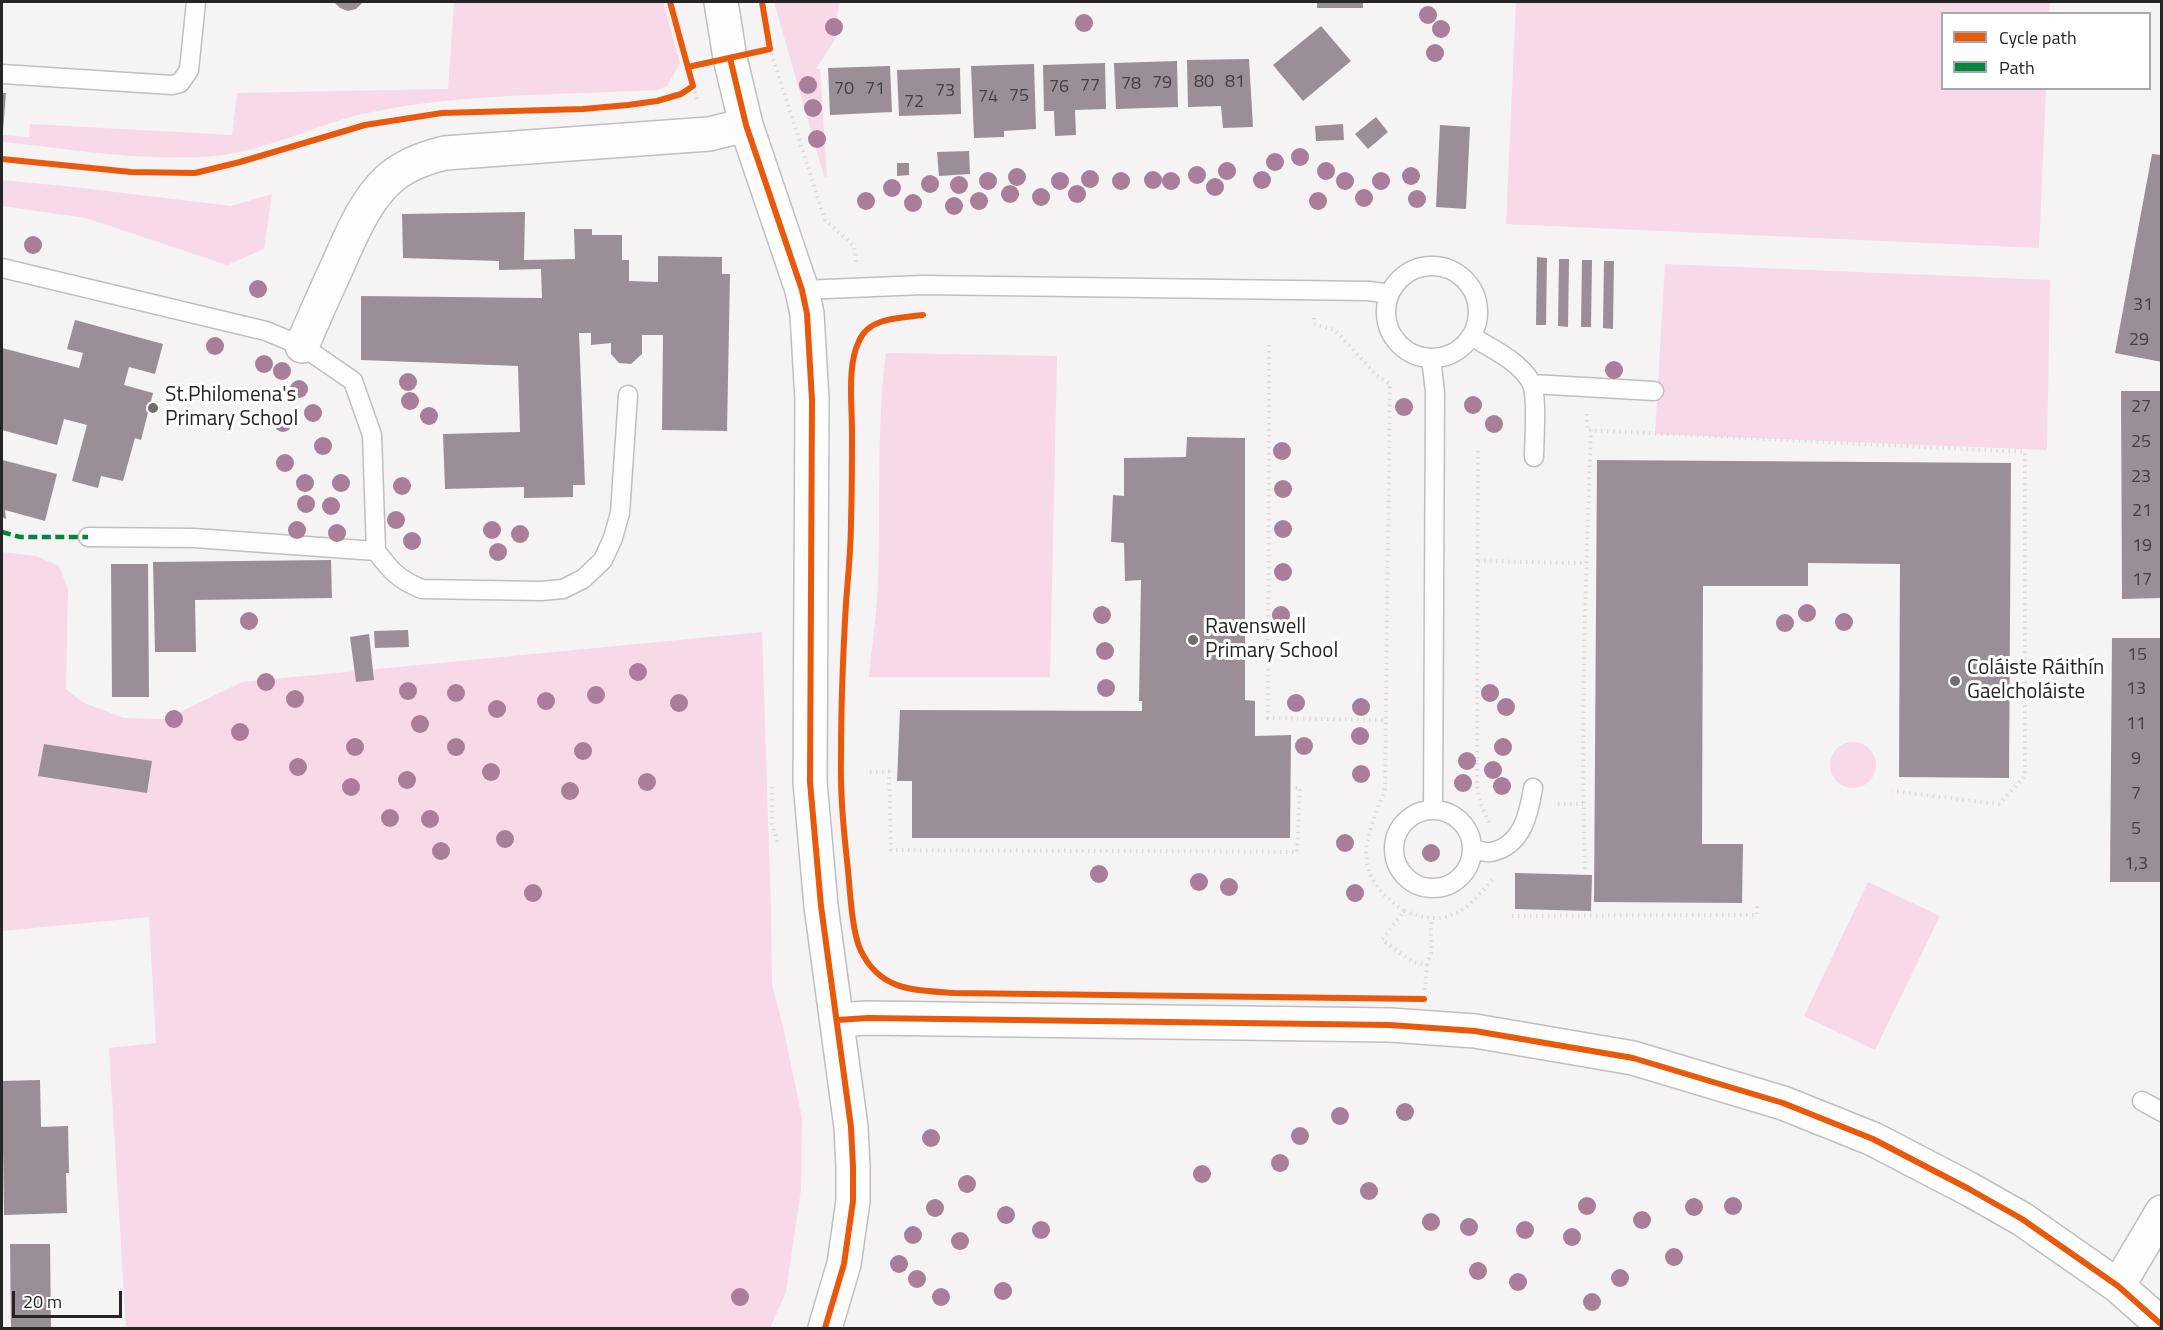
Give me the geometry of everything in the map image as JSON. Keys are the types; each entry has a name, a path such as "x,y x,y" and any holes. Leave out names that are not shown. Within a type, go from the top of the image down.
{"street":[{"path":"722,2 730,58 746,125 802,290 807,314 812,400 810,782 821,906 851,1127 853,1201 844,1264 825,1329"},
{"path":"302,346 351,237 376,192 389,179 410,165 445,153 709,134 746,125"},
{"path":"837,1020 868,1018 1390,1025 1475,1031 1633,1058 1783,1103 1873,1139 2022,1219 2118,1286 2162,1325"},
{"path":"2118,1286 2162,1212"}],"lane":[{"path":"2,74 171,85 180,82 189,70 196,2"},
{"path":"1439,266 1453,271 1466,280 1474,293 1478,308 1477,322 1471,336 1461,348 1447,355 1431,358 1417,355 1404,348 1394,337 1387,315 1390,294 1398,281 1410,272 1424,267 1439,266"},
{"path":"2,268 266,331 302,346 353,381 372,435 376,551 392,572 406,583 422,589 541,591 563,589 584,579 603,560 614,538 620,513 628,395"},
{"path":"802,290 923,285 1369,291 1390,294"},
{"path":"1471,336 1512,363 1532,384 1534,458"},
{"path":"1431,358 1435,392 1433,810"},
{"path":"1532,384 1654,391"},
{"path":"88,537 194,538 376,551"},
{"path":"1472,849 1489,852 1501,848 1518,835 1525,823 1533,788"},
{"path":"1433,810 1444,811 1455,817 1470,837 1472,849 1466,870 1449,885 1438,888 1425,888 1413,883 1403,875 1396,864 1393,852 1394,839 1408,818 1419,812 1433,810"},
{"path":"2142,1101 2162,1112"}],"path":[{"path":"768,40 825,220 855,246 858,287"},
{"path":"685,56 690,88"},
{"path":"1313,291 1314,324 1335,330 1376,375 1390,384 1385,790 1368,836 1366,861 1371,876 1381,892 1404,911 1382,940 1413,963"},
{"path":"1269,345 1268,718 1386,720"},
{"path":"1587,387 1587,430 2025,452 2025,776 1999,804 1892,791"},
{"path":"1585,869 1583,804 1586,562 1591,429"},
{"path":"1478,452 1478,794 1485,816 1501,848"},
{"path":"1478,561 1586,562"},
{"path":"870,772 889,772 891,850 1297,852 1300,788 1291,788"},
{"path":"1512,916 1757,915 1757,906"},
{"path":"1427,965 1431,953 1431,919"}],"shaded area":[{"path":"454,2 663,2 680,63 667,86 657,90 478,98 407,106 352,117 274,143 214,156 135,156 2,142 2,135 29,137 30,124 232,135 237,93 448,89"},
{"path":"774,2 839,2 834,41 816,69 820,69 827,177 824,176"},
{"path":"1516,2 2050,2 2049,12 1941,12 1941,90 2046,90 2039,248 1506,224"},
{"path":"2,180 231,206 272,194 264,249 227,265 86,218 2,206"},
{"path":"1665,264 2050,280 2047,450 1655,434"},
{"path":"886,353 1057,356 1050,677 869,677 876,617 880,439"},
{"path":"2,552 36,556 59,566 68,589 66,689 82,702 124,718 166,719 242,682 762,632 772,985 802,1118 801,1189 786,1292 770,1328 126,1328 109,1048 156,1043 149,917 2,931"},
{"path":"1853,742 1869,749 1876,765 1869,781 1853,788 1837,781 1830,765 1837,749"},
{"path":"1868,882 1940,916 1875,1050 1804,1016"}],"building":[{"path":"334,2 363,2 356,9 348,11 340,8"},
{"path":"1317,2 1363,2 1363,8 1317,8"},
{"path":"1321,26 1351,61 1303,101 1273,65"},
{"path":"1249,59 1253,127 1223,128 1221,106 1188,107 1187,60"},
{"path":"1177,61 1178,107 1116,109 1114,63"},
{"path":"1105,63 1106,109 1075,110 1076,135 1055,136 1054,111 1044,111 1043,65"},
{"path":"1034,64 1036,129 1004,131 1004,137 974,138 971,66"},
{"path":"890,66 892,112 830,115 828,68"},
{"path":"960,68 961,114 899,116 897,70"},
{"path":"2,93 6,93 3,131 2,131"},
{"path":"1376,117 1388,132 1368,149 1355,134"},
{"path":"1343,124 1344,140 1316,141 1315,126"},
{"path":"1440,125 1470,127 1466,209 1436,207"},
{"path":"969,151 970,174 939,176 937,152"},
{"path":"2152,154 2162,155 2162,362 2115,353"},
{"path":"897,163 909,163 909,175 897,176"},
{"path":"525,212 524,260 575,259 574,229 592,229 592,235 622,235 622,260 629,260 629,281 658,282 658,256 722,257 722,274 730,274 727,431 662,430 663,335 642,335 642,354 631,364 619,363 611,354 611,343 591,345 591,333 579,333 585,485 573,485 573,497 524,498 524,487 445,489 443,434 520,432 518,366 361,360 361,296 542,298 541,269 499,270 499,261 403,258 402,214"},
{"path":"1537,257 1547,258 1546,325 1536,325"},
{"path":"1559,259 1569,259 1568,327 1558,326"},
{"path":"1582,260 1592,260 1591,327 1581,327"},
{"path":"1604,261 1614,261 1613,329 1603,328"},
{"path":"75,320 163,344 155,374 129,367 124,385 153,393 141,440 135,438 123,481 101,476 98,488 72,481 87,425 64,419 57,445 2,430 2,348 79,368 83,353 67,349"},
{"path":"2121,391 2162,391 2162,598 2122,599"},
{"name":"Ravenswell Primary School","path":"1187,437 1245,438 1245,700 1255,701 1255,736 1291,735 1290,838 912,838 912,781 897,781 900,710 1142,711 1142,701 1139,701 1141,580 1125,581 1124,543 1111,542 1113,495 1124,496 1124,458 1186,457"},
{"path":"2,460 57,474 45,521 5,510 6,519 2,517"},
{"name":"Coláiste Ráithín Gaelcholáiste","path":"1597,460 2011,463 2009,778 1899,777 1900,564 1808,563 1808,586 1703,586 1702,844 1743,844 1742,903 1594,902"},
{"path":"331,560 332,598 195,600 196,652 155,652 153,562"},
{"path":"111,564 148,564 149,697 112,697"},
{"path":"408,630 409,647 375,648 374,631"},
{"path":"369,634 374,680 356,682 350,637"},
{"path":"2112,638 2162,638 2162,882 2110,882"},
{"path":"44,744 152,761 147,793 38,776"},
{"path":"1515,873 1592,875 1591,911 1515,909"},
{"path":"40,1080 41,1127 68,1126 67,1213 4,1215 2,1081"},
{"path":"10,1244 50,1244 51,1328 11,1328"}],"marked path":[{"path":"2,532 20,537 88,537"}],"cycle path":[{"path":"2,159 131,172 195,173 365,125 442,113 583,109 657,101 681,94 693,86 670,2"},
{"path":"688,67 770,49 762,2"},
{"path":"730,58 746,125 802,290 807,314 812,400 810,782 821,906 851,1127 853,1167 853,1201 844,1264 825,1328"},
{"path":"923,315 887,320 870,327 864,333 855,351 852,373 851,531 843,661 841,785 853,923 861,951 869,964 889,982 913,989 954,993 1424,999"},
{"path":"837,1020 868,1018 1390,1025 1475,1031 1633,1058 1783,1103 1873,1139 2022,1219 2118,1286 2162,1325"}],"place":[{"name":"St.Philomena's Primary School","path":"153,408"},
{"name":"Ravenswell Primary School","path":"1193,640"},
{"name":"Coláiste Ráithín Gaelcholáiste","path":"1955,681"}]}
